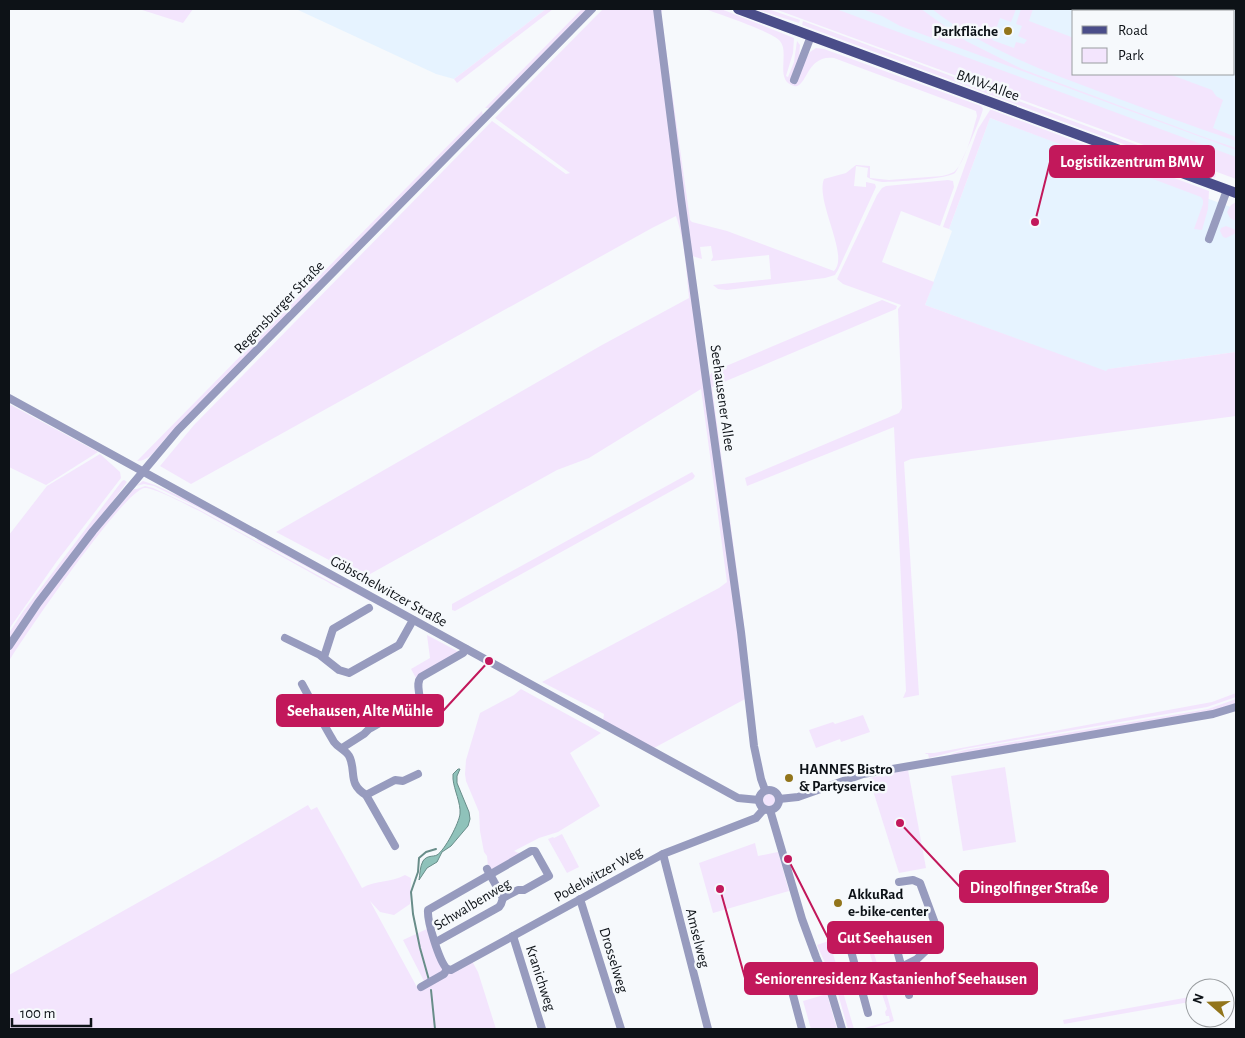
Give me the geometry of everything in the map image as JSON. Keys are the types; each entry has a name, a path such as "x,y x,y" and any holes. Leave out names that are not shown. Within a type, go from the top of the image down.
{"main road":[{"name":"BMW-Allee","path":"738,9 1232,192"}],"street":[{"name":"Regensburger Straße","path":"9,646 62,570 142,472 217,389 592,9"},
{"name":"Seehausener Allee","path":"657,9 742,641 754,746 760,779 765,790"},
{"path":"794,80 811,36"},
{"name":"BMW-Allee","path":"1209,239 1232,192"},
{"name":"Göbschelwitzer Straße","path":"9,398 738,798 759,800"},
{"path":"324,657 332,629 369,608"},
{"path":"285,638 324,657 344,672 354,671 399,645 413,620"},
{"path":"342,748 364,734 369,728 419,702 418,683 422,676 463,653 466,649"},
{"path":"302,684 335,744 347,752 351,761 353,780 366,795 395,846"},
{"path":"779,799 798,798 863,774 1212,714 1236,706"},
{"path":"366,795 395,780 403,781 418,774"},
{"path":"767,810 777,806 779,799 775,791 765,790 760,794 759,800 761,806 767,810 802,919 830,989 842,1029"},
{"name":"Podelwitzer Weg","path":"421,987 444,974 447,969 451,970 663,854 756,818 767,810"},
{"name":"Schwalbenweg","path":"436,942 499,907 502,904 503,898 518,890 524,890 549,876 535,850 488,871"},
{"name":"Amselweg","path":"663,854 708,1029"},
{"path":"447,969 444,966 436,942 428,910 488,871 503,898"},
{"path":"830,989 901,967 917,959 940,937 920,883 913,880 899,882"},
{"name":"Drosselweg","path":"580,899 621,1029"},
{"path":"893,935 909,995"},
{"name":"Kranichweg","path":"513,936 542,1029"},
{"path":"850,952 868,1013"},
{"path":"802,1029 789,980 822,970"}],"shaded area":[{"path":"296,9 546,9 454,79 436,74"},
{"path":"795,9 1236,9 1236,173"},
{"path":"990,118 1236,209 1236,352 1109,369 1106,372 925,305 952,231 949,229"},
{"path":"460,769 457,783 469,812 468,826 451,846 442,852 437,862 427,868 419,880 423,861 426,858 437,855 444,848 457,824 460,814 453,774"}],"green space":[{"path":"139,9 193,9 183,23"},
{"path":"546,9 553,9 457,83 454,79"},
{"path":"582,9 589,9 490,108 485,108"},
{"path":"603,9 655,9 747,698 654,748 603,721 604,714 542,682 727,582 701,389 589,458 557,470 363,578 276,532 602,345 689,298 683,246 676,216 191,484 160,466 194,425 492,121 566,174 570,173 495,118"},
{"path":"658,9 663,9 661,13 690,220 692,222 727,231 834,271 838,264 838,253 824,201 824,179 846,173 856,165 870,166 870,178 889,180 942,176 957,169 955,173 942,177 882,182 874,180 867,177 868,168 856,166 854,186 866,187 866,182 875,184 876,187 835,275 825,278 727,290 718,289 713,285 771,279 769,255 711,261 713,257 711,246 700,247 702,259 692,256"},
{"path":"705,9 721,9 794,38 793,53 786,76 788,77 794,62 797,41 800,45 799,58 806,58 816,48 824,49 981,106 983,109 982,114 966,151 977,116 976,111 834,58 825,58 818,61 812,66 802,82 794,86 788,83 783,73 784,52 780,41 757,28"},
{"path":"755,9 768,9 800,20 799,23"},
{"path":"775,9 836,9 1236,157 1236,179"},
{"path":"862,9 921,9 966,41 1022,69 1236,148 1236,150 900,26 882,16"},
{"path":"932,9 1016,9 1011,22 1000,18 992,40 1014,48 1016,42 1024,44 1027,40 1018,36 1022,26 1016,24 1021,9 1033,9 1029,21 1072,37 1072,75 1172,75 1212,90 1216,96 1223,100 1213,128 1236,137 1236,141 1036,67 993,47 951,23"},
{"path":"803,21 1216,174 1215,178 802,25"},
{"path":"990,110 1209,191 1208,209 1202,230 1194,229 1203,204 1201,197 990,118 949,229 943,227 978,129"},
{"path":"482,111 483,116 153,453 146,459 137,461"},
{"path":"953,181 954,187 940,226 901,211 882,262 934,282 925,305 1106,371 1108,369 1236,352 1236,416 911,459 904,462 919,695 903,698 906,691 894,427 747,486 745,478 899,413 902,408 898,309 901,305 843,284 837,279 882,188 886,186"},
{"path":"1236,202 1236,221 1230,218 1227,212 1231,205"},
{"path":"1226,226 1236,230 1236,233 1226,238 1223,237 1220,231 1221,228"},
{"path":"882,300 897,306 896,309 712,387 748,661 707,380 712,372"},
{"path":"9,404 98,452 46,485 9,467"},
{"path":"100,454 120,472 121,478 57,561 9,629 9,535 47,486"},
{"path":"692,472 695,476 693,479 455,611 452,610 452,604"},
{"path":"122,481 127,482 9,642 9,633 22,613"},
{"path":"143,481 190,501 254,535 253,537 154,486 144,484 136,486"},
{"path":"145,486 153,488 198,509 343,589 334,586 185,504 152,489 144,488 116,513 96,538 53,596 9,661 9,652 84,548 134,489"},
{"path":"258,538 371,600 257,540"},
{"path":"427,635 459,652 416,678 411,669 430,658"},
{"path":"521,689 601,733 570,753 600,806 558,832 539,838 514,851 521,854 491,870 484,852 479,812 466,781 466,760 480,713 514,695"},
{"path":"1236,693 1236,697 1207,707 964,749 929,758 928,754 925,753 934,753 1212,702"},
{"path":"1236,699 1236,703 1223,709 944,758 965,750 1208,709"},
{"path":"863,715 870,732 841,742 840,739 816,748 809,730"},
{"path":"1005,767 1016,842 963,851 951,776"},
{"path":"908,770 926,868 899,873 869,778"},
{"path":"769,794 775,800 769,806 763,800"},
{"path":"308,805 311,810 317,807 362,888 405,875 411,878 410,904 394,915 380,912 370,901 418,989 427,987 403,940 429,928 446,975 472,961 478,972 496,1029 9,1029 9,975"},
{"path":"562,834 579,867 567,873 548,839"},
{"path":"755,843 758,856 778,852 789,891 713,913 699,863"},
{"path":"866,928 872,945 867,947 864,934 845,942 843,946 841,941 830,944 841,980 855,976 834,983 817,945"},
{"path":"872,947 879,970 863,975 863,973 875,970 868,948"},
{"path":"882,978 894,1021 870,1029 861,1029 890,1021 889,1016 886,1016 885,1012 887,1009 877,979"},
{"path":"856,984 858,986 845,989 843,992 854,1029 848,1029 838,994 841,992 841,989"},
{"path":"827,994 837,1029 811,1029 803,1001"},
{"path":"1185,998 1185,1003 1064,1024 1063,1020"}],"waterway":[{"path":"429,980 413,914 411,892 418,872 419,858 426,852 436,849"},
{"path":"431,990 435,1029"}],"place":[{"name":"Parkfläche","path":"1008,31"},
{"name":"Logistikzentrum BMW","path":"1035,222"},
{"name":"Seehausen, Alte Mühle","path":"489,661"},
{"name":"HANNES Bistro & Partyservice","path":"789,778"},
{"name":"Dingolfinger Straße","path":"900,823"},
{"name":"Gut Seehausen","path":"788,859"},
{"name":"Seniorenresidenz Kastanienhof Seehausen","path":"720,889"},
{"name":"AkkuRad e-bike-center","path":"838,903"}]}
